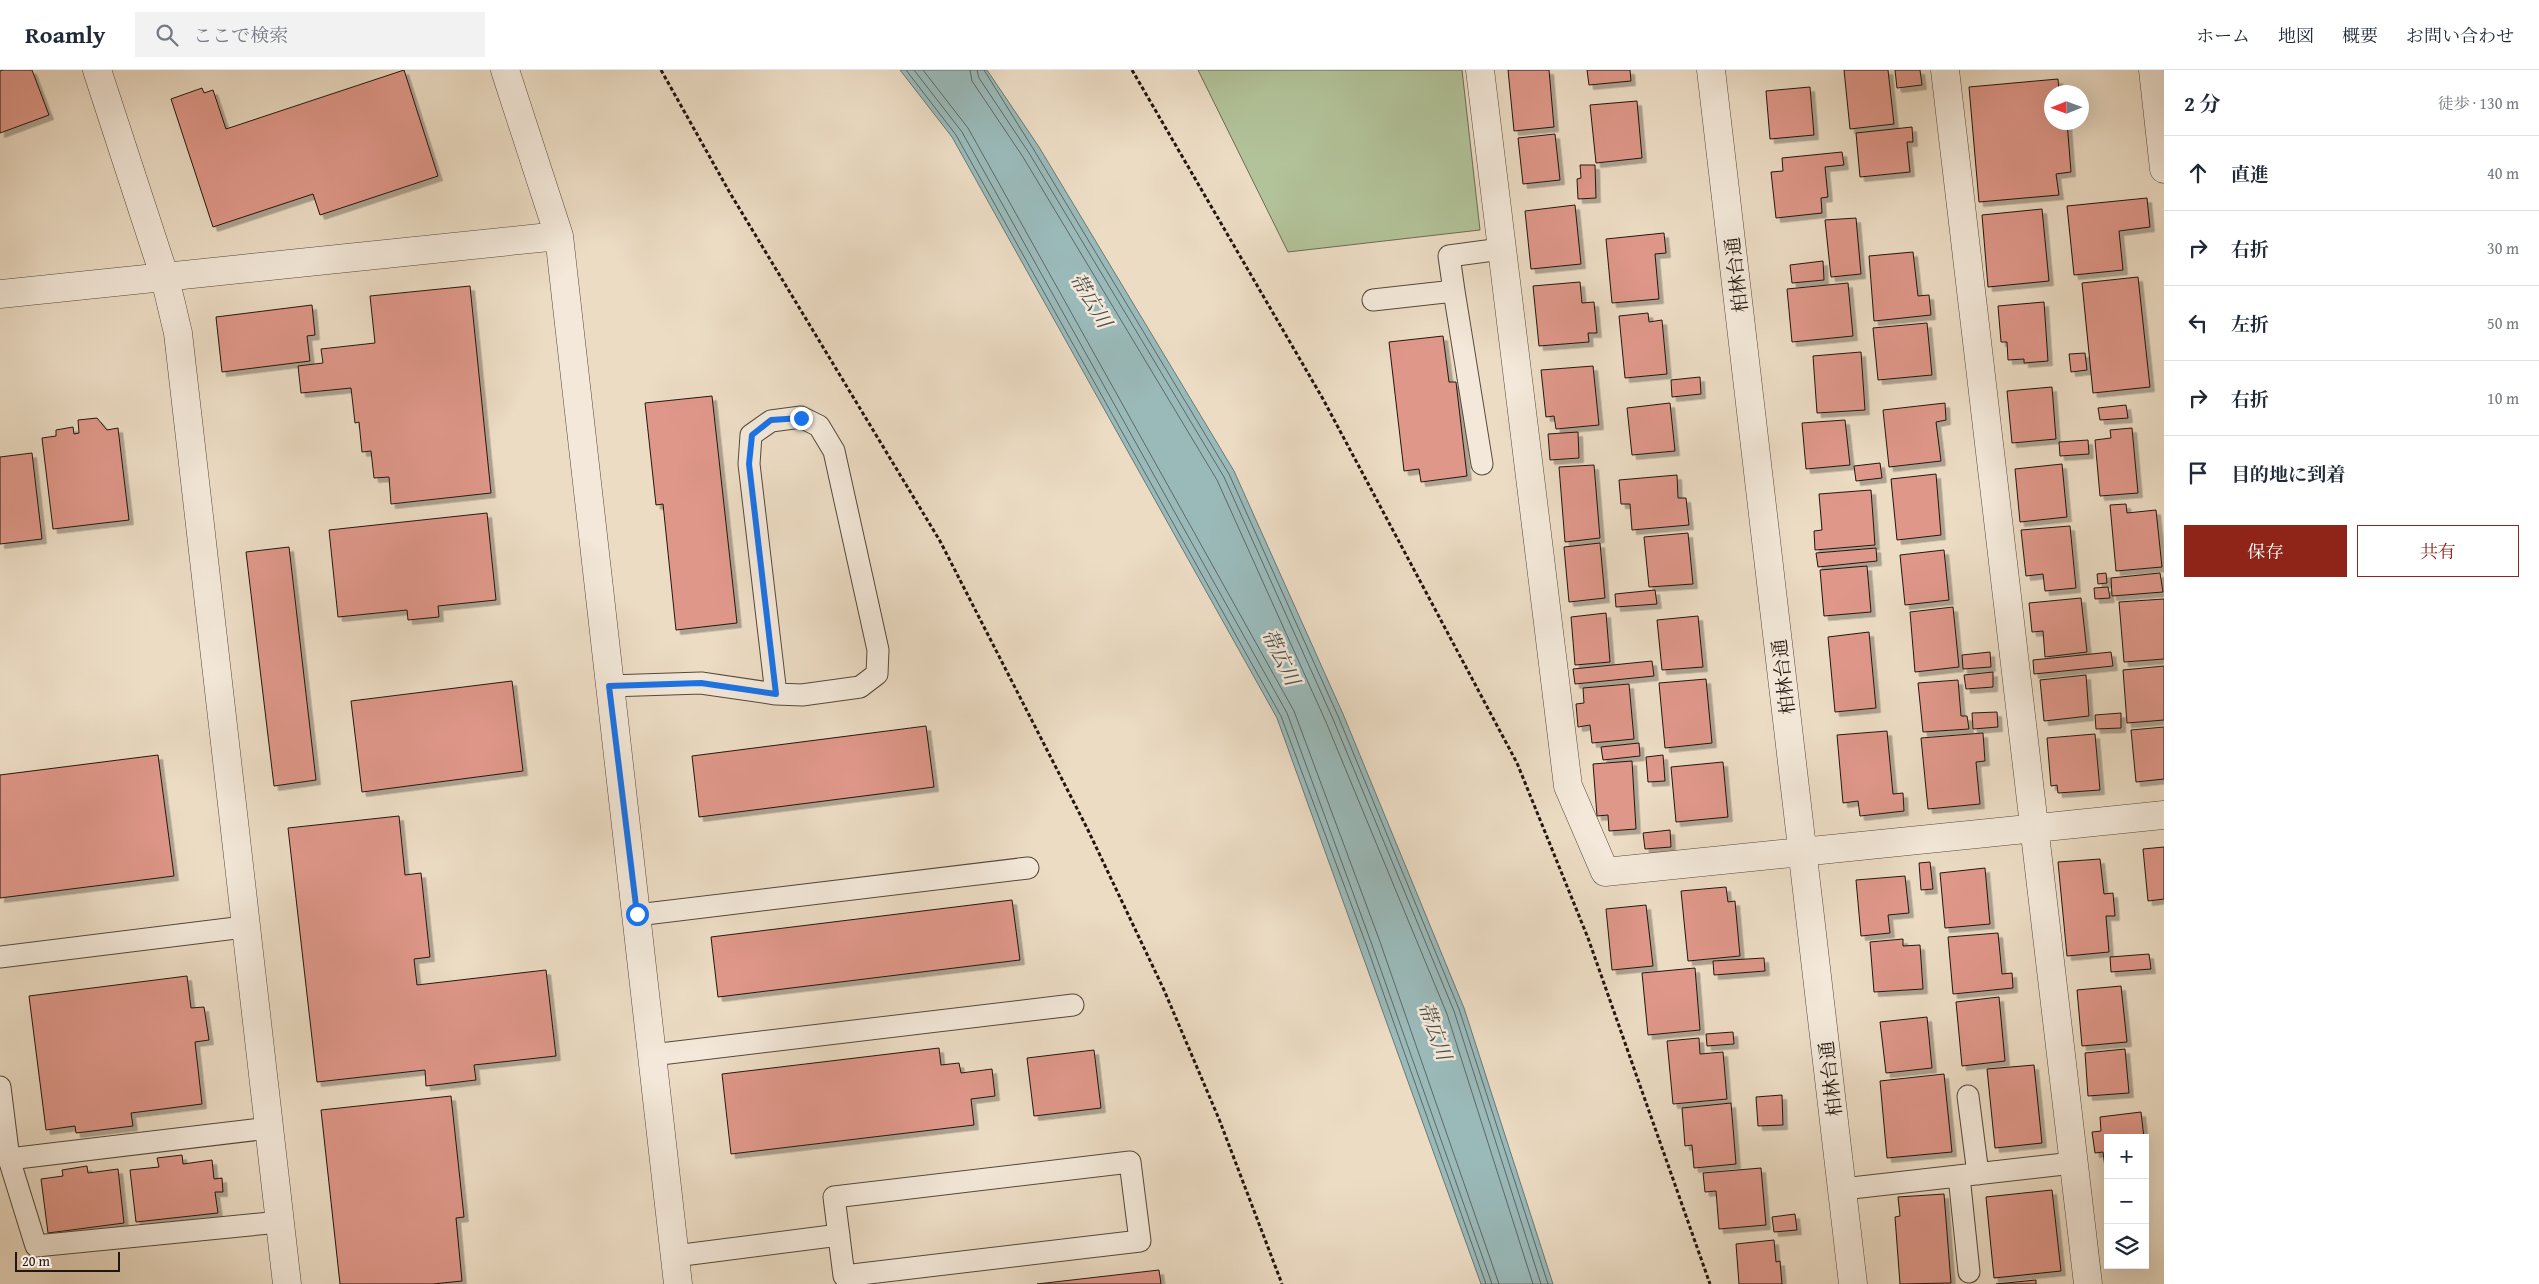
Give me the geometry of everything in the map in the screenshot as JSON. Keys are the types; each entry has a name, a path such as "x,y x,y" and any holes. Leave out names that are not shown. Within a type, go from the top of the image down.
{"street":[{"path":"97,70 165,278 178,333 244,927 287,1284"},
{"path":"505,70 559,236 678,1284"},
{"path":"1480,70 1568,786 1605,872 1804,854 2164,815"},
{"name":"柏林台通","path":"1712,70 1853,1284"},
{"path":"1945,70 2088,1284"},
{"path":"2153,70 2164,169"},
{"path":"0,294 559,236"}],"lane":[{"path":"1482,464 1449,256 1501,249"},
{"path":"1373,300 1454,291"},
{"path":"609,686 701,683 776,694 802,695 860,687 877,674 878,650 834,451 819,426 801,418 771,420 752,435 749,464 776,694"},
{"path":"637,914 1028,868"},
{"path":"0,957 244,927"},
{"path":"652,1055 1073,1005"},
{"path":"0,1087 8,1159 36,1246 280,1222"},
{"path":"1968,1096 1969,1272"},
{"path":"8,1159 269,1128"},
{"path":"1130,1162 1140,1241 844,1276 839,1234 834,1197 1130,1162"},
{"path":"1842,1189 2073,1164"},
{"path":"675,1256 839,1234"}],"path":[{"path":"661,70 730,193 940,541 1088,830 1164,990 1219,1119 1282,1284"},
{"path":"1132,70 1324,398 1517,763 1588,938 1710,1284"}],"green space":[{"path":"1198,70 1462,70 1480,230 1288,252"}],"water":[{"name":"帯広川","path":"900,70 987,70 1039,147 1234,471 1343,714 1464,1008 1553,1284 1481,1284 1277,718 952,137"}],"building":[{"path":"32,70 49,115 0,133 0,71"},
{"path":"404,70 438,176 320,215 313,194 213,227 171,99 202,88 204,93 213,90 226,129"},
{"path":"1508,70 1549,70 1554,127 1514,131"},
{"path":"1587,70 1630,70 1631,81 1589,85"},
{"path":"1844,70 1888,70 1894,124 1850,129"},
{"path":"1895,70 1920,70 1922,85 1897,88"},
{"path":"2058,79 2058,85 2044,85 2044,130 2068,130 2071,172 2056,174 2059,195 1979,202 1969,87"},
{"path":"1810,87 1814,135 1770,139 1766,91"},
{"path":"1637,101 1642,158 1596,163 1590,105"},
{"path":"1912,127 1913,142 1907,142 1910,172 1860,177 1856,133"},
{"path":"1555,134 1560,180 1523,184 1518,138"},
{"path":"1842,152 1844,165 1825,167 1828,197 1821,198 1822,213 1776,218 1771,172 1783,171 1782,158"},
{"path":"1580,165 1595,165 1596,198 1578,199 1577,179 1581,178"},
{"path":"2147,198 2150,227 2119,231 2123,270 2074,275 2067,206"},
{"path":"1575,205 1581,264 1531,269 1525,211"},
{"path":"2042,209 2049,281 1988,287 1982,215"},
{"path":"1856,218 1861,274 1831,277 1825,220"},
{"path":"1664,233 1666,253 1655,254 1659,299 1612,303 1606,239"},
{"path":"1913,252 1918,296 1929,295 1931,315 1874,321 1869,256"},
{"path":"1823,261 1824,280 1792,283 1790,265"},
{"path":"2138,277 2150,387 2093,393 2082,283"},
{"path":"1580,282 1582,303 1594,302 1597,333 1588,333 1589,342 1539,346 1533,286"},
{"path":"1848,283 1853,336 1792,342 1787,289"},
{"path":"470,286 491,493 391,504 389,477 374,478 371,451 362,452 359,422 355,423 351,388 301,393 298,366 323,363 321,349 375,343 370,296"},
{"path":"2044,302 2048,361 2024,363 2024,359 2008,360 2007,342 2001,342 1998,306"},
{"path":"312,305 315,335 307,336 310,361 222,372 216,317"},
{"path":"1648,313 1649,322 1662,320 1667,374 1625,378 1619,316"},
{"path":"1927,323 1932,375 1878,380 1873,328"},
{"path":"1443,336 1449,382 1456,382 1467,476 1421,482 1419,469 1404,471 1389,342"},
{"path":"1861,352 1865,410 1817,413 1813,356"},
{"path":"2085,353 2087,370 2071,372 2069,354"},
{"path":"1593,366 1599,425 1556,429 1554,416 1546,417 1541,370"},
{"path":"1700,377 1701,394 1672,397 1671,380"},
{"path":"2052,387 2056,439 2012,443 2007,391"},
{"path":"712,396 737,623 676,630 663,504 656,505 645,403"},
{"path":"1670,403 1675,451 1632,455 1627,408"},
{"path":"1945,403 1946,420 1936,422 1941,461 1889,467 1883,410"},
{"path":"2126,405 2128,418 2100,420 2098,408"},
{"path":"97,418 107,430 118,428 129,520 53,529 42,438 56,436 56,430 73,427 74,434 79,433 78,420"},
{"path":"1845,420 1850,465 1806,469 1802,423"},
{"path":"2132,428 2138,493 2100,496 2095,440 2111,438 2110,430"},
{"path":"1578,432 1579,458 1550,460 1548,434"},
{"path":"2088,440 2089,454 2060,456 2059,442"},
{"path":"32,453 42,539 0,544 0,457"},
{"path":"1880,463 1882,478 1856,481 1854,466"},
{"path":"2062,464 2067,517 2020,522 2015,469"},
{"path":"1594,465 1600,538 1565,542 1559,467"},
{"path":"1936,474 1941,535 1897,540 1891,479"},
{"path":"1677,475 1678,498 1686,498 1689,525 1632,530 1630,504 1621,504 1619,480"},
{"path":"1871,490 1875,545 1815,550 1814,531 1822,530 1819,494"},
{"path":"2126,504 2127,513 2156,510 2162,567 2116,571 2110,505"},
{"path":"487,513 496,600 438,606 439,617 408,620 407,610 338,617 329,530"},
{"path":"2070,526 2076,588 2045,591 2043,574 2026,576 2021,530"},
{"path":"1688,533 1693,584 1649,587 1644,537"},
{"path":"1600,543 1605,598 1569,602 1564,547"},
{"path":"289,547 316,780 274,786 246,552"},
{"path":"1876,548 1877,561 1818,567 1816,553"},
{"path":"1944,550 1949,600 1905,605 1900,555"},
{"path":"1867,566 1871,612 1824,616 1820,570"},
{"path":"2106,573 2107,583 2098,584 2097,574"},
{"path":"2160,573 2163,592 2112,596 2111,578"},
{"path":"2108,587 2110,598 2095,599 2094,588"},
{"path":"1655,590 1657,604 1616,607 1615,594"},
{"path":"2081,598 2087,652 2045,657 2043,631 2032,632 2029,603"},
{"path":"2164,599 2164,659 2124,662 2119,602"},
{"path":"1953,607 1959,667 1915,672 1910,612"},
{"path":"1606,613 1610,662 1575,665 1571,617"},
{"path":"1698,616 1703,667 1662,670 1657,620"},
{"path":"1869,632 1876,708 1835,712 1828,637"},
{"path":"1990,652 1991,667 1963,669 1962,655"},
{"path":"2111,652 2113,666 2034,674 2033,660"},
{"path":"1652,661 1654,676 1575,684 1573,669"},
{"path":"2164,666 2164,720 2127,723 2123,670"},
{"path":"1993,672 1993,687 1966,689 1964,675"},
{"path":"2086,675 2089,716 2044,721 2040,680"},
{"path":"1706,679 1712,743 1665,748 1659,683"},
{"path":"1958,680 1961,716 1967,716 1969,729 1923,732 1918,683"},
{"path":"512,681 523,771 362,792 351,701"},
{"path":"1629,684 1634,739 1592,743 1590,725 1578,727 1576,704 1584,703 1583,688"},
{"path":"1997,712 1998,727 1973,729 1972,713"},
{"path":"2121,713 2121,728 2096,729 2095,715"},
{"path":"926,726 934,787 699,817 692,756"},
{"path":"2164,727 2164,779 2136,782 2131,730"},
{"path":"1887,731 1893,794 1903,793 1904,811 1860,816 1858,801 1843,803 1837,735"},
{"path":"1983,733 1985,761 1976,762 1980,804 1928,809 1921,738"},
{"path":"2095,734 2100,790 2058,793 2057,785 2051,786 2047,738"},
{"path":"1639,743 1640,756 1603,760 1601,747"},
{"path":"158,755 174,876 0,898 0,775"},
{"path":"1663,755 1665,781 1648,782 1646,757"},
{"path":"1632,761 1636,829 1609,831 1608,815 1597,816 1593,764"},
{"path":"1723,762 1728,817 1676,822 1671,767"},
{"path":"399,816 405,875 421,873 430,957 414,959 417,985 546,970 556,1056 474,1065 476,1080 426,1086 425,1070 317,1082 288,828"},
{"path":"1670,830 1671,847 1645,849 1643,833"},
{"path":"2164,847 2164,899 2148,901 2143,849"},
{"path":"2100,859 2104,894 2113,893 2115,916 2106,916 2109,952 2067,956 2058,862"},
{"path":"1930,862 1933,889 1921,890 1919,863"},
{"path":"1985,868 1990,924 1945,928 1940,873"},
{"path":"1905,876 1909,913 1888,915 1890,933 1861,936 1856,880"},
{"path":"1726,887 1728,902 1735,901 1740,956 1688,961 1681,891"},
{"path":"1012,900 1020,960 718,997 711,937"},
{"path":"1646,905 1653,966 1612,970 1606,909"},
{"path":"1998,933 2002,974 2012,973 2013,988 1953,994 1948,937"},
{"path":"1903,939 1903,946 1920,945 1923,989 1874,992 1870,942"},
{"path":"2149,954 2151,969 2111,972 2110,957"},
{"path":"1764,958 1765,971 1714,975 1713,961"},
{"path":"1695,968 1700,1030 1648,1035 1642,973"},
{"path":"187,976 191,1008 204,1007 209,1040 195,1042 202,1104 131,1113 133,1126 76,1133 75,1126 46,1130 29,996"},
{"path":"2121,986 2127,1042 2082,1046 2077,990"},
{"path":"1999,997 2005,1061 1962,1066 1956,1002"},
{"path":"1927,1017 1932,1068 1886,1073 1880,1022"},
{"path":"1733,1032 1734,1044 1707,1046 1706,1034"},
{"path":"1699,1038 1700,1054 1723,1052 1727,1099 1673,1104 1667,1041"},
{"path":"939,1048 941,1065 959,1063 961,1073 992,1069 995,1096 971,1099 974,1125 731,1154 722,1074"},
{"path":"2125,1049 2129,1093 2088,1096 2085,1053"},
{"path":"1094,1050 1101,1108 1034,1116 1027,1058"},
{"path":"2034,1065 2042,1143 1995,1148 1987,1069"},
{"path":"1944,1074 1952,1152 1887,1158 1880,1081"},
{"path":"1782,1095 1783,1125 1758,1126 1756,1097"},
{"path":"451,1096 464,1217 456,1218 462,1281 433,1284 340,1284 321,1110"},
{"path":"1731,1103 1736,1164 1694,1168 1692,1145 1685,1146 1682,1108"},
{"path":"2141,1112 2144,1134 2104,1134 2104,1160 2103,1152 2095,1153 2092,1132 2101,1131 2100,1117"},
{"path":"182,1155 183,1164 212,1160 214,1179 222,1178 223,1192 215,1192 218,1213 136,1222 130,1170 159,1167 157,1158"},
{"path":"87,1166 88,1173 118,1169 124,1223 48,1233 41,1179 63,1176 62,1170"},
{"path":"1761,1168 1766,1225 1719,1229 1716,1191 1705,1192 1703,1173"},
{"path":"2052,1190 2061,1271 1994,1278 1986,1197"},
{"path":"1944,1194 1951,1283 1900,1284 1895,1217 1900,1216 1898,1197"},
{"path":"1795,1214 1797,1230 1774,1232 1772,1217"},
{"path":"1774,1240 1776,1262 1780,1261 1782,1284 1739,1284 1736,1244"},
{"path":"1159,1270 1161,1284 1037,1284"},
{"path":"2036,1280 2036,1284 1996,1284"}],"route":[{"path":"637,914 609,686 701,683 776,694 749,464 752,435 771,420 801,418"}]}
